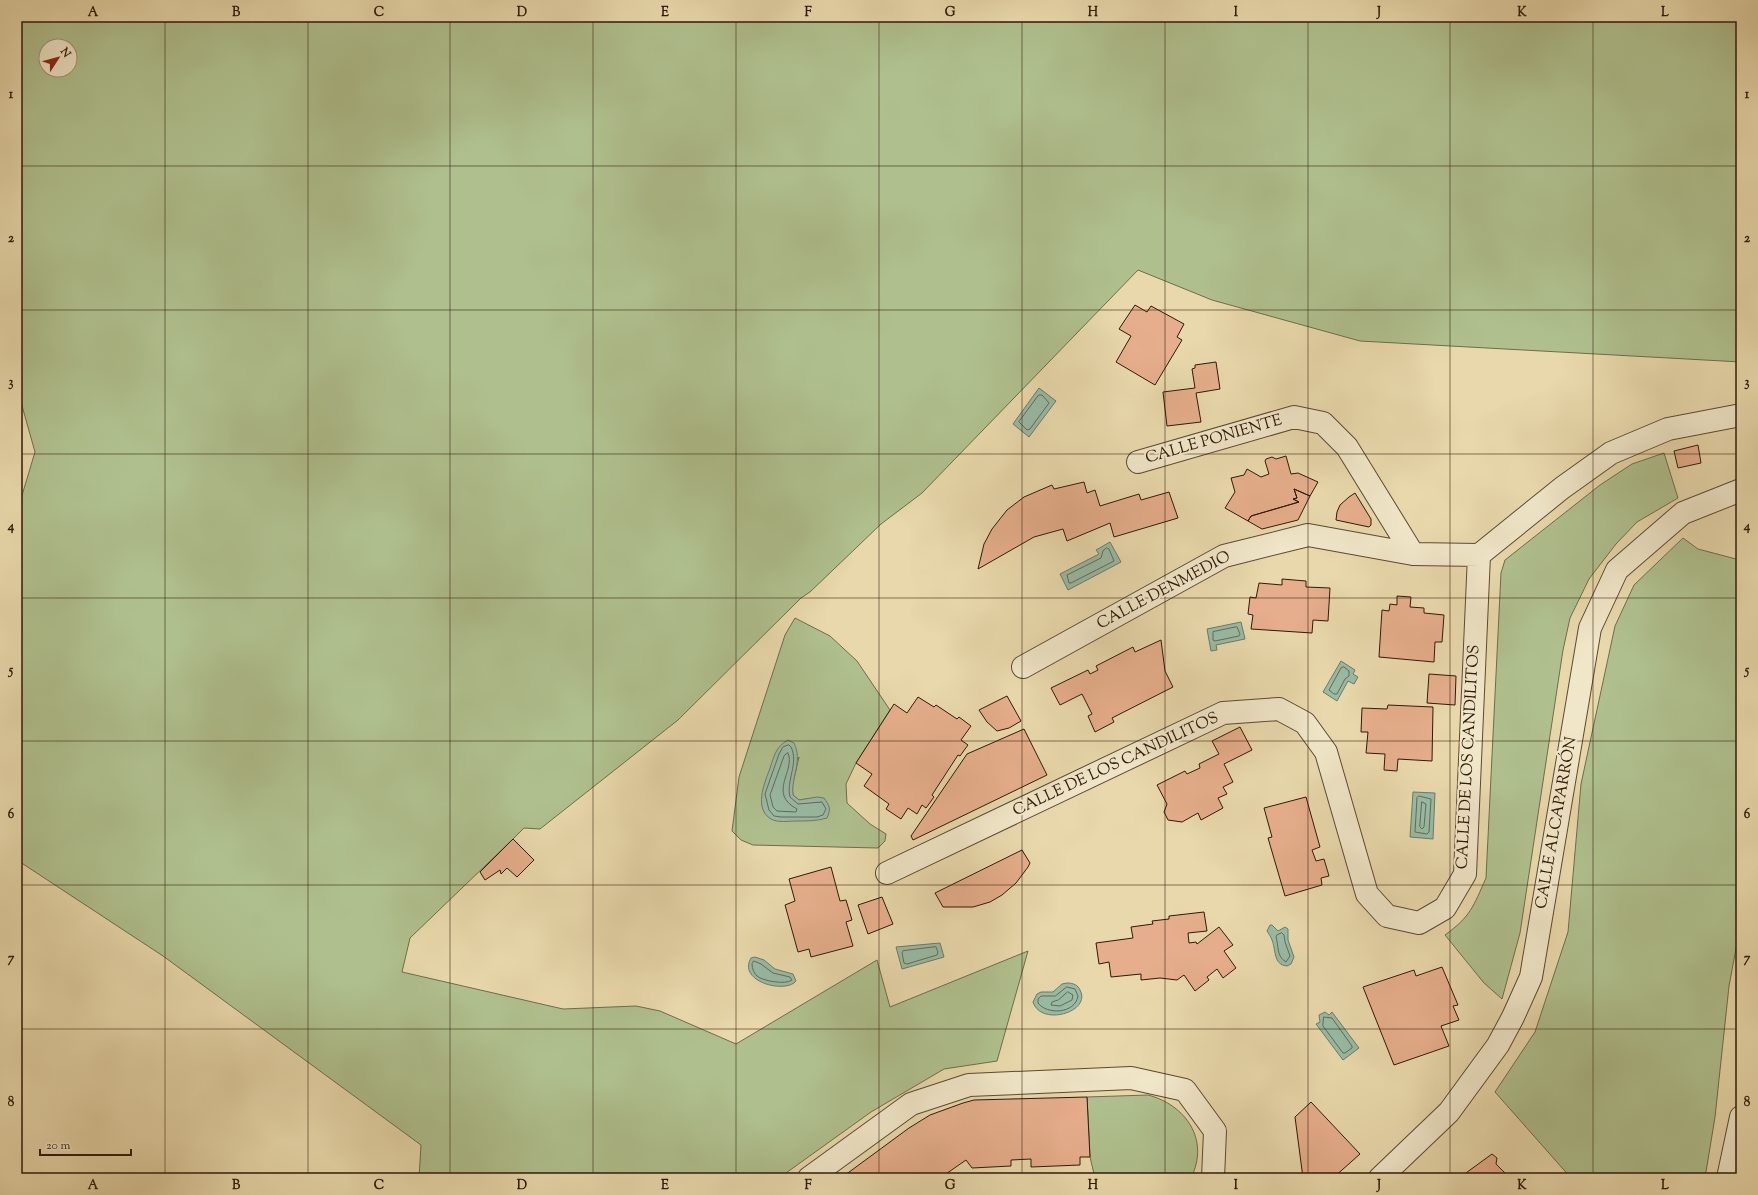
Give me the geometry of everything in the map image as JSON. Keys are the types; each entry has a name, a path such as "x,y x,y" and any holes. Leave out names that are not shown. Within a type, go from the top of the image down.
{"street":[{"path":"1479,555 1562,488 1611,453 1668,429 1741,415"},
{"name":"CALLE PONIENTE","path":"1138,462 1294,417 1323,423 1347,447 1413,554"},
{"name":"CALLE ALCAPARRÓN","path":"1380,1178 1449,1112 1498,1045 1513,1017 1531,977 1590,628 1617,570 1683,513 1741,490"},
{"name":"CALLE DENMEDIO","path":"1023,667 1224,556 1308,535 1413,554 1479,555"},
{"name":"CALLE DE LOS CANDILITOS","path":"887,873 1223,713 1279,709 1305,723 1326,752 1367,894 1386,916 1419,923 1445,908 1465,874 1479,555"},
{"path":"809,1178 911,1104 969,1085 1131,1078 1185,1090 1215,1132 1213,1178"},
{"path":"1728,1178 1741,1117"}],"shaded area":[{"path":"17,17 1741,17 1741,362 1360,341 1212,300 1138,270 922,493 881,524 810,592 801,598 678,720 540,829 524,828 410,938 402,972 563,1009 636,1006 660,1011 736,1044 877,960 890,1007 1028,951 997,1061 944,1069 871,1112 779,1178 419,1178 421,1145 163,956 17,860 17,512 35,452 17,388"},
{"path":"1664,453 1678,498 1637,522 1616,544 1589,579 1570,618 1563,650 1520,933 1502,999 1484,983 1445,935 1466,916 1478,896 1486,878 1501,573 1505,560 1600,485 1632,464"},
{"path":"1683,538 1698,549 1736,559 1741,578 1741,922 1729,986 1715,1117 1705,1178 1571,1178 1495,1092 1535,1032 1568,932 1581,784 1615,626 1634,585"},
{"path":"795,618 830,636 857,661 890,710 856,763 846,784 847,803 870,824 886,834 885,841 878,848 753,845 741,840 732,831 739,777 785,635","holes":["799,757 792,787 793,795 799,800 807,799 765,812"]},
{"path":"1148,1095 1162,1100 1173,1107 1191,1126 1196,1138 1198,1150 1196,1164 1191,1178 1095,1178 1090,1157 1087,1097"}],"water":[{"path":"1039,388 1056,401 1029,437 1013,424"},
{"path":"1110,542 1121,562 1068,590 1060,574 1099,554 1096,550"},
{"path":"1241,622 1245,639 1216,645 1217,650 1211,651 1207,629"},
{"path":"1341,661 1355,670 1353,674 1358,677 1354,684 1348,681 1337,701 1323,692"},
{"path":"788,740 794,743 797,756 793,795 799,800 817,797 824,798 828,803 829,808 827,818 812,821 784,822 771,819 766,815 763,809 763,789 774,757 780,746"},
{"path":"1413,792 1435,793 1433,839 1410,837"},
{"path":"1270,925 1278,931 1285,927 1288,929 1288,940 1294,957 1291,964 1287,966 1282,965 1277,960 1271,937 1267,931"},
{"path":"940,943 944,957 902,969 896,947"},
{"path":"755,957 764,960 775,969 793,974 796,981 791,985 774,986 756,979 751,974 749,966 751,958"},
{"path":"1071,983 1079,988 1082,998 1079,1005 1073,1010 1064,1014 1045,1014 1038,1010 1033,1002 1037,994 1041,992 1053,992 1062,984"},
{"path":"1325,1012 1329,1015 1332,1012 1359,1048 1343,1060 1316,1024 1320,1022 1319,1015"}],"building":[{"path":"1135,305 1147,312 1151,306 1184,324 1177,337 1182,340 1155,385 1116,362 1131,336 1119,329"},
{"path":"1216,362 1220,389 1196,393 1201,422 1167,426 1163,392 1195,388 1192,369 1195,368 1195,365"},
{"path":"1698,445 1701,463 1678,468 1674,451"},
{"path":"1286,456 1291,474 1298,473 1318,482 1310,496 1294,489 1297,498 1293,499 1299,502 1251,516 1248,521 1225,508 1235,492 1231,478 1244,475 1247,469 1261,477 1269,474 1265,461 1266,459 1272,457 1276,459"},
{"path":"1084,482 1087,493 1095,490 1100,506 1139,494 1141,500 1169,492 1178,518 1114,537 1110,523 1067,541 1063,529 1034,537 978,569 984,544 992,529 1007,510 1024,497 1052,485 1054,489"},
{"path":"1294,489 1310,496 1298,520 1262,529 1248,521 1251,516 1299,502 1293,499 1297,498"},
{"path":"1355,493 1371,519 1371,525 1369,527 1336,520 1340,505"},
{"path":"1282,579 1306,581 1306,587 1330,588 1328,621 1313,620 1312,633 1251,629 1253,615 1248,614 1250,597 1256,598 1259,583 1282,585"},
{"path":"1397,596 1411,597 1410,607 1424,608 1424,613 1444,615 1442,642 1435,642 1434,662 1379,657 1382,610 1389,611 1390,604 1397,605"},
{"path":"1161,640 1165,671 1173,687 1112,718 1114,722 1095,732 1088,716 1092,714 1082,694 1060,705 1051,688 1088,670 1090,674 1098,670 1096,666 1133,647 1135,652"},
{"path":"1429,674 1456,676 1455,705 1427,703"},
{"path":"1007,696 1021,721 1009,728 997,731 987,722 979,710"},
{"path":"918,697 934,707 936,705 957,719 959,717 971,726 961,740 968,745 960,756 958,755 932,795 934,797 926,808 922,805 917,814 908,808 901,819 886,809 889,804 864,786 872,774 856,763 894,704 907,713"},
{"path":"1388,705 1433,707 1432,761 1398,759 1397,771 1384,770 1385,754 1366,753 1368,732 1361,732 1362,708 1387,709"},
{"path":"1240,727 1252,750 1224,764 1233,782 1223,787 1227,794 1218,798 1223,808 1201,820 1198,813 1182,822 1168,820 1164,812 1167,804 1157,785 1185,771 1187,774 1200,768 1199,764 1219,754 1212,741"},
{"path":"1024,729 1047,775 913,840 911,836 967,754"},
{"path":"1306,797 1320,847 1312,850 1316,861 1324,859 1329,876 1321,878 1322,885 1285,896 1268,838 1272,837 1264,808"},
{"path":"513,839 534,860 517,877 507,868 501,874 500,870 485,880 480,872"},
{"path":"1022,850 1030,863 1016,883 1002,895 990,902 973,907 943,907 935,893"},
{"path":"831,867 840,901 846,900 852,920 846,922 853,946 811,957 809,949 798,952 785,905 795,901 789,879"},
{"path":"882,897 893,924 868,934 858,905"},
{"path":"1204,912 1207,931 1188,933 1189,943 1196,942 1197,944 1219,927 1233,945 1224,951 1236,968 1223,978 1217,969 1207,977 1209,980 1195,991 1184,975 1177,980 1160,978 1141,980 1141,974 1111,977 1109,962 1099,964 1096,943 1133,938 1131,927 1153,924 1152,921 1169,919 1169,916"},
{"path":"1442,967 1458,1005 1453,1006 1459,1020 1441,1026 1449,1046 1394,1065 1363,987 1414,970 1416,976"},
{"path":"1087,1097 1090,1157 1080,1157 1080,1165 1031,1167 1031,1159 1011,1160 1011,1166 972,1168 966,1160 943,1176 945,1178 841,1178 909,1128 930,1115 963,1103 974,1100"},
{"path":"1311,1102 1360,1154 1333,1178 1303,1178 1295,1117"},
{"path":"1492,1154 1497,1158 1496,1164 1510,1178 1459,1178"}]}
